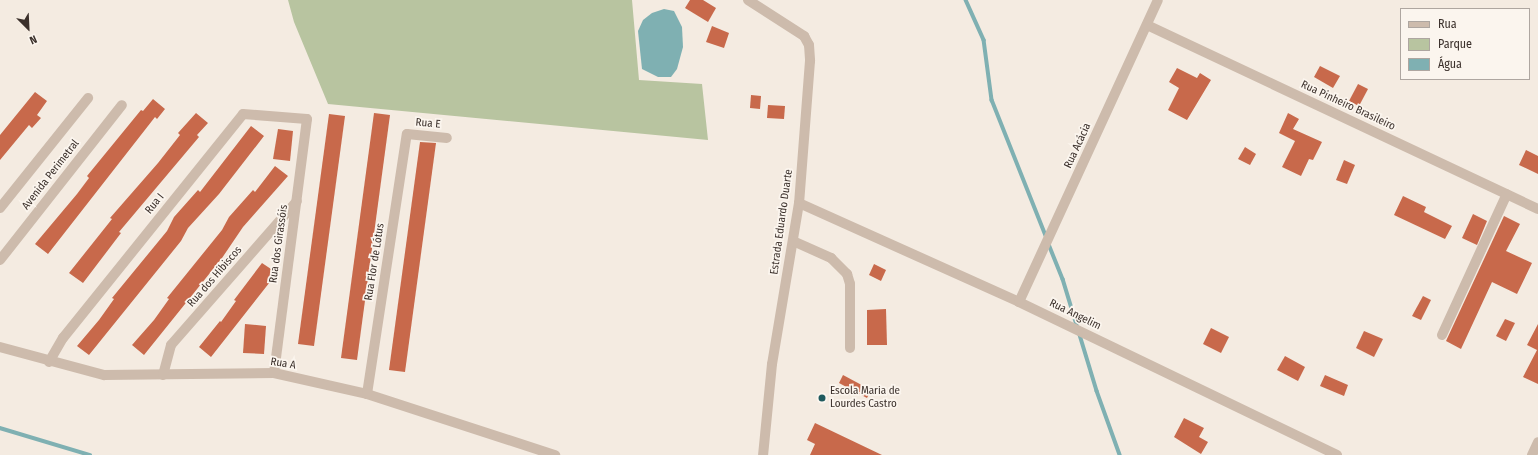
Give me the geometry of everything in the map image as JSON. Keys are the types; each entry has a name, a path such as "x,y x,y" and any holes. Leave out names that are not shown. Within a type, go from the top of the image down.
{"street":[{"name":"Estrada Eduardo Duarte","path":"748,0 793,27 804,36 809,45 799,203 772,364 763,455"},
{"name":"Rua Acácia","path":"1019,302 1158,0"},
{"name":"Rua Pinheiro Brasileiro","path":"1147,25 1538,209"},
{"name":"Avenida Perimetral","path":"0,208 88,98"},
{"name":"Avenida Perimetral","path":"0,260 122,105"},
{"name":"Rua I","path":"49,362 63,338 243,114 307,119"},
{"name":"Rua dos Girassóis","path":"274,373 307,119"},
{"name":"Rua E","path":"407,134 447,138"},
{"name":"Rua Flor de Lótus","path":"367,394 407,134"},
{"path":"1442,334 1507,194"},
{"name":"Rua dos Hibiscos","path":"163,375 172,345 297,201"},
{"name":"Rua Angelim","path":"799,203 1019,302 1337,455"},
{"path":"793,241 832,258 847,274 850,284 850,348"},
{"name":"Rua A","path":"0,347 49,362 104,375 274,373 367,394 555,455"},
{"path":"1532,455 1538,442"}],"green space":[{"path":"288,0 632,0 639,80 702,84 708,140 328,104 294,22"}],"water":[{"path":"664,9 674,11 682,27 683,47 677,69 671,77 658,77 642,69 638,31 643,20 652,13"}],"building":[{"path":"690,0 703,0 716,8 708,22 685,8"},
{"path":"712,26 729,33 724,48 706,42"},
{"path":"1320,66 1340,76 1333,88 1314,77"},
{"path":"1177,68 1197,78 1200,73 1211,80 1187,120 1168,110 1179,88 1169,82"},
{"path":"1358,84 1368,89 1359,106 1349,101"},
{"path":"35,92 47,101 37,115 41,118 32,128 29,125 0,160 0,135"},
{"path":"751,95 761,96 760,109 750,108"},
{"path":"153,99 165,109 157,119 155,117 48,254 35,244 77,194 89,178 87,176 141,110 143,111"},
{"path":"768,105 785,106 784,119 767,118"},
{"path":"196,113 208,123 197,135 199,137 119,232 121,233 83,283 69,273 112,219 110,218 158,163 180,135 178,133"},
{"path":"374,113 390,115 357,360 341,358"},
{"path":"1288,113 1299,119 1293,129 1322,142 1313,160 1309,159 1301,176 1282,167 1295,141 1279,133"},
{"path":"329,114 345,116 314,346 298,344"},
{"path":"251,126 264,136 219,194 188,228 181,241 89,355 77,346 99,320 114,299 112,298 167,231 174,217 198,190 200,192"},
{"path":"278,129 293,131 290,161 273,159"},
{"path":"420,142 436,143 405,372 389,370"},
{"path":"1245,147 1256,154 1250,165 1238,159"},
{"path":"1526,150 1538,156 1538,174 1519,165"},
{"path":"1344,160 1355,165 1347,184 1336,180"},
{"path":"275,166 288,176 243,227 222,258 144,355 132,345 154,320 169,299 167,298 222,230 229,217 253,190 255,192"},
{"path":"1403,196 1426,207 1424,212 1452,226 1445,239 1394,215"},
{"path":"1473,214 1487,221 1477,245 1462,238"},
{"path":"1504,216 1520,224 1506,251 1532,263 1517,294 1492,282 1461,349 1446,341"},
{"path":"262,263 277,273 211,357 199,347 220,321 221,322 236,301 234,300"},
{"path":"874,264 886,270 881,281 869,275"},
{"path":"1423,296 1431,300 1421,320 1412,316"},
{"path":"886,309 887,345 867,345 867,310"},
{"path":"1505,319 1515,323 1506,341 1496,336"},
{"path":"245,324 266,326 264,354 243,353"},
{"path":"1538,324 1538,384 1523,377 1537,350 1527,345"},
{"path":"1211,328 1229,337 1221,353 1203,344"},
{"path":"1364,331 1383,339 1374,357 1356,348"},
{"path":"1285,356 1305,367 1298,381 1277,370"},
{"path":"843,375 871,390 867,398 839,383"},
{"path":"1325,375 1348,385 1344,396 1320,386"},
{"path":"1184,418 1204,428 1199,437 1208,442 1201,454 1174,437"},
{"path":"815,423 882,455 810,455 815,444 807,440"}],"waterway":[{"path":"966,0 984,40 992,100 1046,236"},
{"path":"1048,242 1063,279 1097,391 1120,455"},
{"path":"0,428 90,455"}],"place":[{"name":"Escola Maria de Lourdes Castro","path":"822,398"}]}
